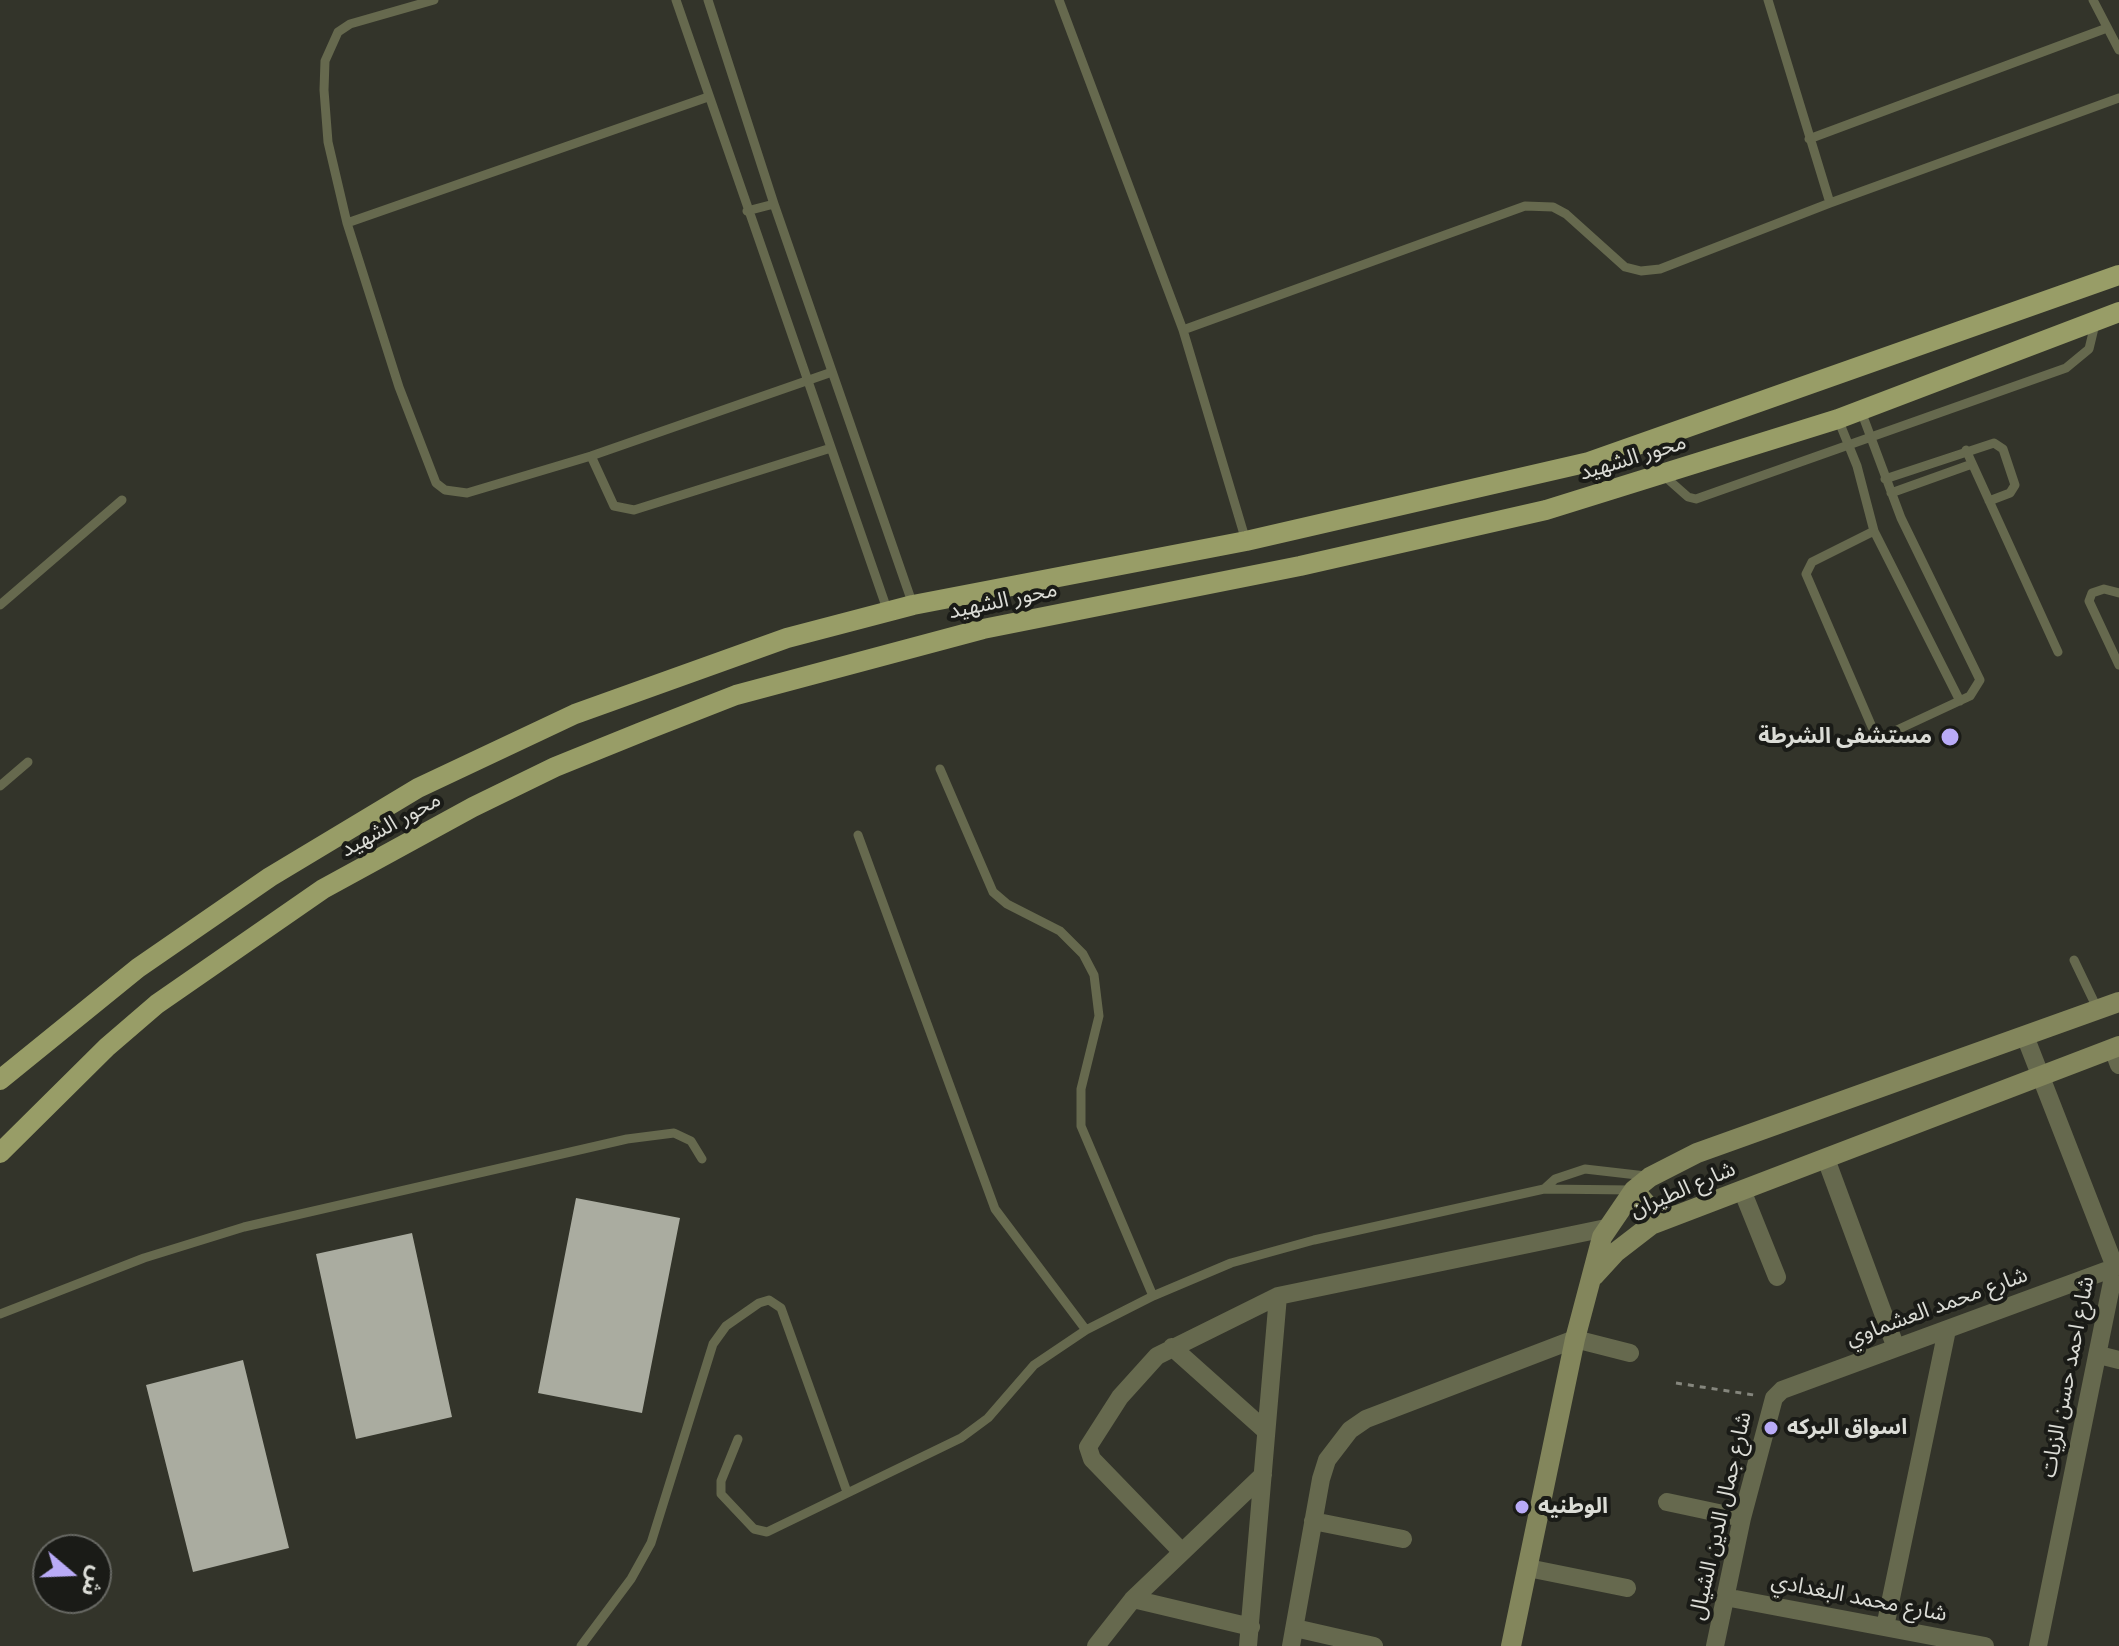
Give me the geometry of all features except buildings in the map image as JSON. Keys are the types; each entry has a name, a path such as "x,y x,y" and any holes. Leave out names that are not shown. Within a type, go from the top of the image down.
{"main road":[{"name":"محور الشهيد","path":"0,1080 94,1001 197,924 338,834 418,788 575,714 681,673 787,638 913,605 1246,541 1589,462 2119,275"},
{"name":"محور الشهيد","path":"0,1153 107,1047 206,968 323,889 555,767 736,695 838,665 983,629 1474,527 1662,474 1838,419 2112,318"},
{"name":"شارع الطيران","path":"1591,1279 1606,1228 1642,1184 1697,1153 2119,1002"},
{"name":"شارع الطيران","path":"1591,1279 1636,1234 1674,1216 2042,1076 2117,1054"},
{"path":"1642,1184 1650,1208 1674,1216"},
{"path":"1511,1646 1575,1339 1591,1279"}],"street":[{"name":"شارع احمد حسن الزيات","path":"2025,1036 2117,1266 2038,1646"},
{"path":"1826,1159 1896,1348"},
{"path":"1742,1190 1777,1277"},
{"path":"1182,1552 1092,1459 1088,1447 1094,1432 1143,1368 1172,1347 1278,1296 1606,1228"},
{"name":"شارع محمد العشماوي","path":"1774,1398 1791,1386 2117,1266"},
{"path":"1133,1599 1249,1637 1278,1296"},
{"path":"1885,1627 1947,1330"},
{"path":"1374,1646 1293,1637 1327,1460 1350,1430 1366,1419 1575,1339 1630,1353"},
{"path":"1172,1347 1266,1431"},
{"path":"2099,1355 2119,1360"},
{"name":"شارع جمال الدين الشيال","path":"1715,1646 1742,1518 1774,1398"},
{"path":"1096,1646 1133,1599 1263,1475"},
{"path":"1667,1502 1742,1518"},
{"path":"1313,1521 1403,1539"},
{"path":"1528,1568 1627,1588"},
{"name":"شارع محمد البغدادي","path":"1725,1597 1985,1646"}],"lane":[{"path":"434,0 350,24 338,32 330,43 325,61 324,90 328,142 347,223 399,387 436,483 445,490 467,493 591,456 832,372"},
{"path":"676,0 888,612"},
{"path":"708,0 774,204 913,605"},
{"path":"1059,0 1183,330 1246,541"},
{"path":"1768,0 1830,203"},
{"path":"2093,0 2119,50"},
{"path":"1809,139 2107,28"},
{"path":"347,223 708,97"},
{"path":"1183,330 1525,206 1553,207 1611,258 1641,271 1660,269 1830,203 2119,98"},
{"path":"747,211 774,204"},
{"path":"1662,474 1688,497 1696,499 2075,364 2112,318"},
{"path":"1861,411 1891,493 1978,674 1975,692 1890,735 1874,732 1806,574 1812,562 1874,531"},
{"path":"1838,419 1850,445 1874,531 1960,701"},
{"path":"1885,479 1987,443 1999,444 2015,485 2010,493 1989,501"},
{"path":"591,456 606,495 614,506 634,510 831,448"},
{"path":"1966,450 2058,652"},
{"path":"1891,493 1972,464"},
{"path":"0,605 122,500"},
{"path":"2119,593 2104,589 2092,593 2089,601 2119,665"},
{"path":"0,786 28,762"},
{"path":"940,769 993,892 1007,904 1060,931 1083,954 1094,975 1099,1016 1081,1089 1081,1126 1153,1296"},
{"path":"858,835 995,1209 1086,1330"},
{"path":"2074,960 2098,1010"},
{"path":"0,1314 144,1258 244,1227 627,1139 674,1133 691,1141 702,1159"},
{"path":"1544,1189 1555,1179 1585,1169 1642,1184"},
{"path":"738,1439 720,1490 722,1498 754,1529 772,1529 976,1429 1024,1374 1086,1330 1153,1296 1266,1253 1544,1189 1642,1184"},
{"path":"581,1646 631,1579 651,1543 713,1344 726,1326 759,1303 769,1300 781,1308 847,1492"}],"path":[{"path":"1676,1383 1774,1398"}],"place":[{"name":"مستشفى الشرطة","path":"1950,737"},
{"name":"اسواق البركه","path":"1771,1428"},
{"name":"الوطنيه","path":"1522,1507"}]}
